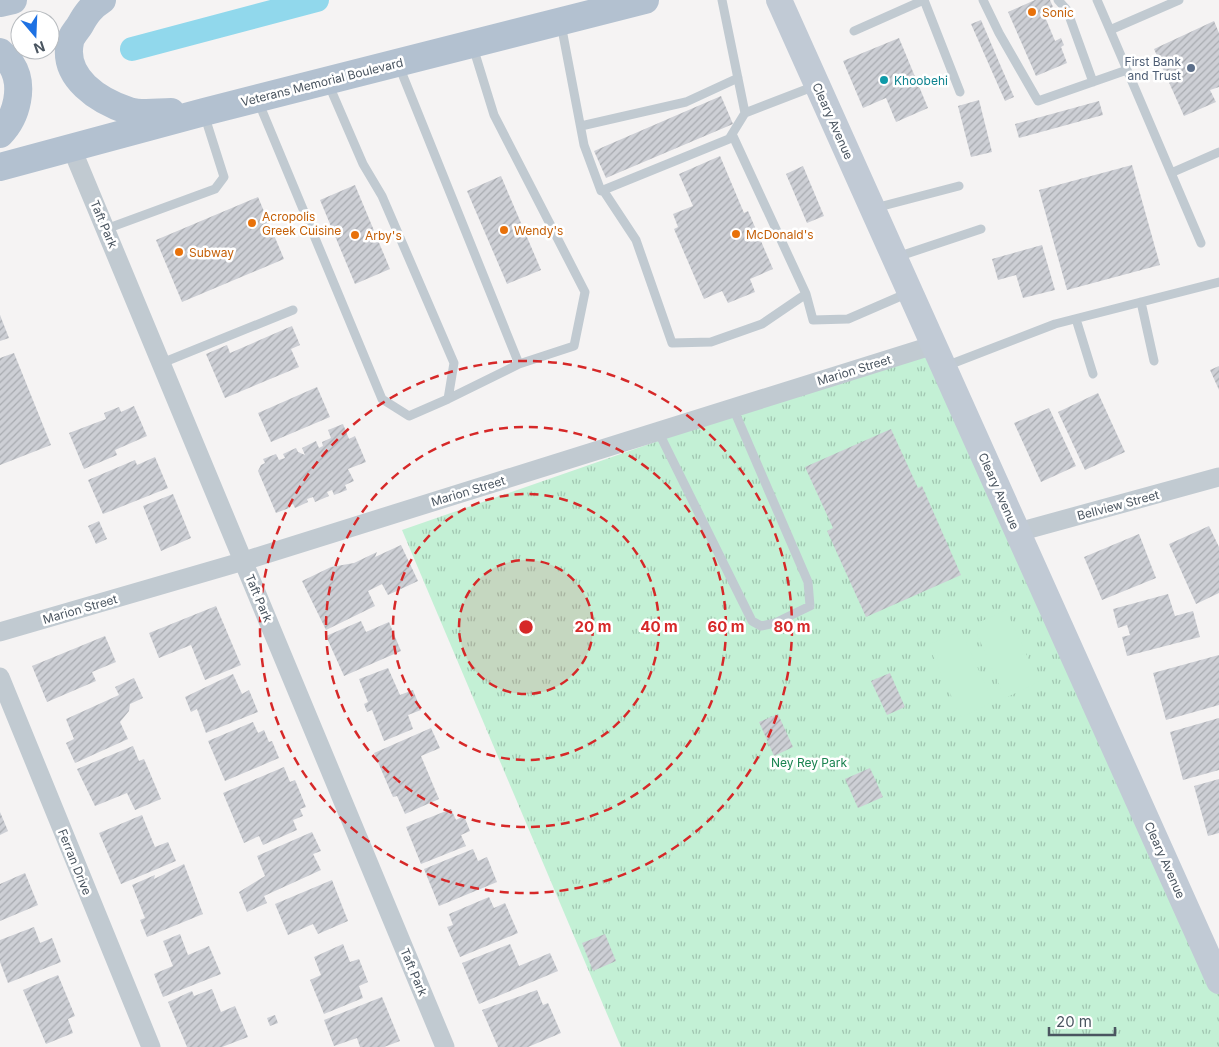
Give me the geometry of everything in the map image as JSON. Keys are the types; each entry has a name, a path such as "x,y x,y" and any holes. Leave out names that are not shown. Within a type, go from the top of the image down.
{"main road":[{"path":"0,3 11,0"},
{"path":"102,0 90,8 70,41 69,58 76,76 85,88 106,102 131,112 204,112"},
{"name":"Veterans Memorial Boulevard","path":"0,168 257,98 561,23 604,7 645,0"},
{"path":"0,52 12,64 18,87 17,109 0,134"}],"street":[{"name":"Cleary Avenue","path":"779,0 1219,982"},
{"name":"Taft Park","path":"72,149 445,1047"},
{"name":"Marion Street","path":"0,632 244,561 733,408 939,356"},
{"name":"Bellview Street","path":"1018,532 1219,477"},
{"name":"Ferran Drive","path":"0,676 150,1047"}],"lane":[{"path":"722,0 745,113"},
{"path":"854,31 924,0 960,92"},
{"path":"983,0 998,33 1038,102 1127,70"},
{"path":"1058,0 1067,10 1093,82"},
{"path":"1097,0 1201,243"},
{"path":"1110,30 1179,0"},
{"path":"561,23 584,145 603,190 636,240 672,343 710,342 762,324 806,294"},
{"path":"257,98 382,399 409,416 520,364 574,346 586,292 494,115 473,45"},
{"path":"398,63 442,178 520,364"},
{"path":"581,126 686,102 738,78"},
{"path":"327,81 364,164 382,196 454,363 448,399"},
{"path":"603,190 729,139 745,113 817,86"},
{"path":"106,229 215,189 224,177 204,112"},
{"path":"732,134 806,294 813,320 848,319 910,292"},
{"path":"1171,173 1219,152"},
{"path":"872,208 959,186"},
{"path":"895,258 981,229"},
{"path":"939,356 1219,282"},
{"path":"1141,302 1154,360"},
{"path":"162,364 293,310"},
{"path":"1076,319 1093,374"},
{"path":"658,432 752,621 761,626 775,623 810,606 808,582 733,408"}],"green space":[{"name":"Ney Rey Park","path":"934,345 1219,981 1219,1047 621,1047 402,530"},
{"path":"1006,610 1039,682 1005,698 973,625"},
{"path":"961,631 993,702 961,717 928,645"}],"building":[{"path":"1035,0 1050,0 1053,7 1043,12 1055,41 1061,38 1064,45 1061,47 1067,63 1036,76 1008,12"},
{"path":"981,20 1014,97 1005,101 971,24"},
{"name":"First Bank and Trust","path":"1214,21 1219,33 1219,87 1210,90 1216,102 1184,116 1154,49"},
{"name":"Khoobehi","path":"899,38 928,108 896,122 886,98 863,108 843,61"},
{"path":"721,96 733,124 606,178 594,151"},
{"path":"979,100 992,152 971,157 958,106"},
{"path":"1099,101 1103,115 1019,138 1015,124"},
{"path":"720,156 744,213 748,211 773,269 750,279 755,292 728,303 722,291 704,299 674,229 678,227 673,214 693,206 679,174"},
{"path":"1132,165 1160,265 1067,290 1039,190"},
{"path":"803,166 824,216 807,223 786,174"},
{"name":"Wendy's","path":"501,176 541,270 507,284 467,191"},
{"name":"Arby's","path":"355,185 390,269 355,284 320,200"},
{"path":"258,197 284,259 182,302 156,240"},
{"path":"1042,245 1055,290 1023,298 1016,275 998,280 992,259"},
{"path":"0,315 9,338 0,341"},
{"path":"292,326 300,345 291,349 299,367 225,398 206,354 227,345 230,353"},
{"path":"14,353 51,445 0,465 0,358"},
{"path":"1219,366 1219,390 1210,370"},
{"path":"317,387 330,417 271,442 258,413"},
{"path":"1098,393 1125,452 1085,470 1058,412"},
{"path":"134,406 147,436 115,450 117,455 84,469 69,433 106,419 104,413 119,407 121,412"},
{"path":"1049,408 1076,466 1041,482 1014,423"},
{"path":"343,424 349,439 355,436 366,462 348,469 354,481 345,485 347,490 334,495 332,490 327,492 329,496 315,502 313,497 307,499 308,502 295,508 293,504 288,506 289,508 276,513 258,471 261,465 265,463 263,459 276,454 279,460 285,458 283,454 296,448 298,452 305,455 302,448 316,441 319,448 323,446 322,442 331,438 328,430"},
{"path":"891,429 918,488 922,486 961,575 866,617 827,531 833,528 805,467"},
{"path":"155,457 168,488 103,514 88,480 135,460 137,465"},
{"path":"173,494 191,538 161,551 143,506"},
{"path":"99,521 107,539 96,544 88,526"},
{"path":"1209,526 1219,547 1219,593 1196,604 1169,544"},
{"path":"1139,534 1156,578 1102,600 1084,557"},
{"path":"401,545 418,581 388,595 382,584 368,591 375,606 326,630 302,581 331,567 354,563 377,552 375,557"},
{"path":"1168,594 1175,616 1193,611 1200,637 1127,656 1122,637 1130,635 1127,625 1118,628 1113,609"},
{"path":"216,606 241,665 205,680 191,645 159,658 149,633"},
{"path":"361,621 366,632 389,622 401,651 344,676 326,636"},
{"path":"105,636 116,662 92,672 96,681 47,702 32,666"},
{"path":"1219,655 1219,705 1166,720 1153,673"},
{"path":"388,668 400,695 413,690 421,710 408,715 413,729 384,741 372,710 367,712 364,704 368,702 359,679"},
{"path":"890,673 905,707 887,715 871,681"},
{"path":"233,674 242,694 249,690 258,712 206,733 197,709 191,712 185,697"},
{"path":"134,678 143,698 130,704 129,711 120,722 128,739 75,763 66,743 74,739 66,719 119,695 115,687"},
{"path":"778,714 793,747 774,756 759,722"},
{"path":"1219,718 1219,770 1183,780 1170,732"},
{"path":"253,722 258,733 264,730 269,742 272,741 279,758 225,781 208,741"},
{"path":"431,728 440,748 421,756 439,799 405,814 397,796 393,797 374,753"},
{"path":"133,746 139,761 144,759 161,799 135,810 127,793 95,806 77,769"},
{"path":"284,767 290,782 295,780 306,807 300,809 303,816 293,820 297,830 263,845 259,836 244,843 223,793"},
{"path":"870,768 883,797 858,808 845,779"},
{"path":"1219,779 1219,833 1208,836 1194,786"},
{"path":"451,809 456,820 464,816 470,831 461,835 466,846 421,864 406,827"},
{"path":"0,812 8,831 0,835"},
{"path":"142,815 155,847 168,842 176,861 121,884 99,833"},
{"path":"312,832 321,851 313,854 321,870 264,896 267,903 247,912 239,892 265,876 257,856"},
{"path":"473,849 478,861 487,857 497,882 439,906 424,869"},
{"path":"184,864 203,914 147,937 140,920 145,918 132,885 155,875 154,879"},
{"path":"25,873 38,905 0,921 0,884"},
{"path":"332,880 348,921 318,934 313,924 288,935 275,904"},
{"path":"489,897 494,908 505,903 518,933 460,957 447,927 453,925 449,914"},
{"path":"34,927 40,943 52,938 61,962 8,983 0,962 0,940"},
{"path":"180,934 188,955 209,946 221,974 163,997 154,974 173,966 163,941"},
{"path":"605,934 616,961 593,971 582,943"},
{"path":"343,944 350,962 359,959 368,982 359,986 363,998 324,1014 310,980 321,975 314,957"},
{"path":"510,944 519,966 550,953 558,971 479,1004 462,963"},
{"path":"58,975 75,1016 68,1019 73,1033 46,1044 23,990"},
{"path":"212,989 221,1012 235,1006 248,1037 222,1047 187,1047 168,1002 192,991 194,996"},
{"path":"537,990 543,1005 548,1003 561,1033 528,1047 498,1047 482,1010"},
{"path":"382,997 400,1041 384,1047 360,1047 357,1038 334,1046 324,1020"},
{"path":"275,1015 278,1023 270,1026 267,1018"}],"waterway":[{"path":"132,49 317,0"}],"place":[{"name":"Sonic","path":"1032,12"},
{"name":"First Bank and Trust","path":"1191,68"},
{"name":"Khoobehi","path":"884,80"},
{"name":"Acropolis Greek Cuisine","path":"252,223"},
{"name":"Wendy's","path":"504,230"},
{"name":"McDonald's","path":"736,234"},
{"name":"Arby's","path":"355,235"},
{"name":"Subway","path":"179,252"}]}
